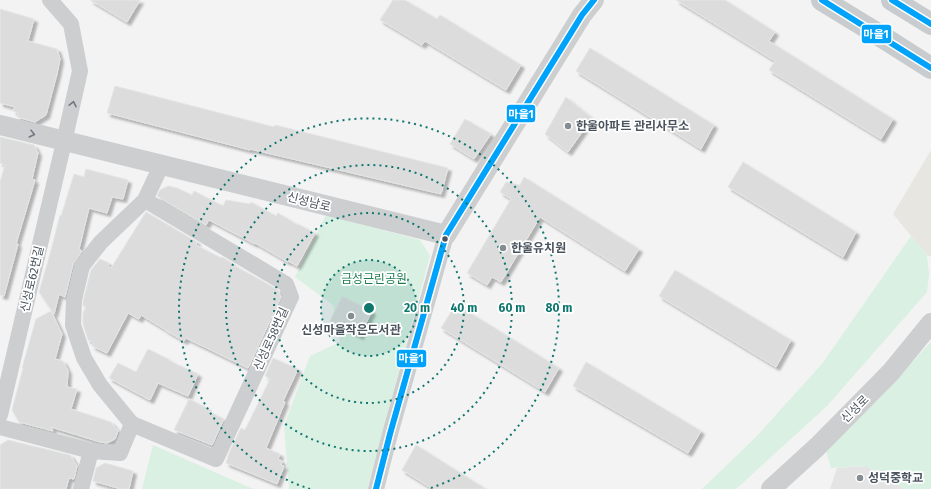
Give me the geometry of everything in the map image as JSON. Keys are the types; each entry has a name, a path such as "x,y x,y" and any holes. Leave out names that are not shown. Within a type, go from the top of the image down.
{"main road":[{"path":"822,0 931,68"},
{"path":"892,0 931,24"}],"street":[{"path":"50,0 71,24 80,71 64,142"},
{"path":"376,489 446,235 582,15 594,0"},
{"name":"신성남로","path":"0,125 161,166 446,235"},
{"name":"신성로62번길","path":"0,416 64,142"},
{"name":"신성로58번길","path":"145,200 286,284 290,297 216,459 132,424 100,385 84,358 73,325 74,300 82,266 101,242 145,200 161,166"},
{"name":"신성로","path":"771,489 817,448 891,372 931,323"},
{"path":"0,427 91,451 120,453 132,424"},
{"path":"81,489 91,451"}],"shaded area":[{"path":"931,150 931,257 927,255 893,214"},
{"name":"성덕중학교","path":"866,466 905,489 830,489 837,468"}],"green space":[{"name":"금성근린공원","path":"326,215 420,240 430,256 367,489 289,489 284,426 310,356 340,342 333,305 295,277"},
{"path":"911,236 927,255 929,274 927,292 827,406 736,489 702,489 756,437 822,364"},
{"path":"931,342 931,489 905,489 866,466 831,468 826,451"},
{"path":"153,445 253,489 142,489"}],"building":[{"path":"90,0 140,0 127,22"},
{"path":"393,0 405,0 437,19 440,15 521,65 506,90 425,41 422,45 380,20"},
{"path":"676,0 725,0 775,32 769,41 893,119 881,139 769,70 775,61"},
{"path":"0,9 34,19 28,41 57,49 60,59 46,115 35,122 17,117 18,113 13,111 15,107 0,103"},
{"path":"590,48 714,125 701,149 576,71"},
{"path":"115,86 274,127 275,125 448,168 441,194 250,150 107,113"},
{"name":"한울아파트 관리사무소","path":"566,97 592,118 568,152 545,134"},
{"path":"465,119 491,134 474,159 450,144"},
{"path":"0,137 34,145 38,153 32,179 35,180 16,244 18,244 4,296 0,295 0,182 5,165 0,163"},
{"path":"743,162 856,232 843,257 728,187"},
{"path":"86,169 128,180 123,199 112,197 107,213 89,208 79,249 82,251 73,264 65,297 59,294 54,314 39,292 60,215 61,216 74,174 84,177"},
{"path":"524,177 639,249 625,271 540,217 501,282 492,277 487,285 467,273 511,199 500,192 506,182 520,185"},
{"path":"168,186 177,188 192,195 194,191 223,206 226,200 250,204 251,202 276,216 278,213 315,233 297,266 209,220 206,225 157,196 160,190"},
{"path":"146,212 197,242 196,245 221,258 224,258 235,266 278,290 281,297 248,368 186,338 184,341 141,315 139,319 128,313 107,353 92,346 93,342 88,340 83,324 83,313 86,307 83,306 83,301 91,270 100,259 109,263 108,266 111,268"},
{"path":"675,270 791,340 776,367 659,296"},
{"name":"신성마을작은도서관","path":"342,296 372,311 360,336 330,321"},
{"path":"456,304 559,368 545,392 441,328"},
{"path":"51,311 62,334 55,359 63,361 68,371 67,387 77,389 71,409 111,422 118,431 115,439 107,443 51,427 53,431 19,422 12,410 36,319"},
{"path":"148,349 198,374 188,396 158,383 150,400 109,378 118,363 136,372"},
{"path":"273,358 298,369 283,401 285,402 266,448 280,454 278,459 282,461 281,465 284,466 277,484 226,463 241,428 245,430 270,379 265,376"},
{"path":"586,362 701,431 688,453 573,386"},
{"path":"189,399 224,419 212,445 174,430"},
{"path":"8,440 70,455 77,466 74,479 69,478 66,489 0,489 0,445"},
{"path":"416,445 486,489 433,489 402,470"},
{"path":"105,463 133,471 129,489 121,489 93,481 96,468"}],"transit line":[{"name":"마을1","path":"376,489 446,235 582,15 594,0"},
{"name":"마을1","path":"822,0 931,68"},
{"name":"마을1","path":"892,0 931,24"}],"place":[{"name":"한울아파트 관리사무소","path":"568,126"},
{"name":"한울유치원","path":"503,248"},
{"name":"신성마을작은도서관","path":"351,316"},
{"name":"성덕중학교","path":"860,478"}]}
